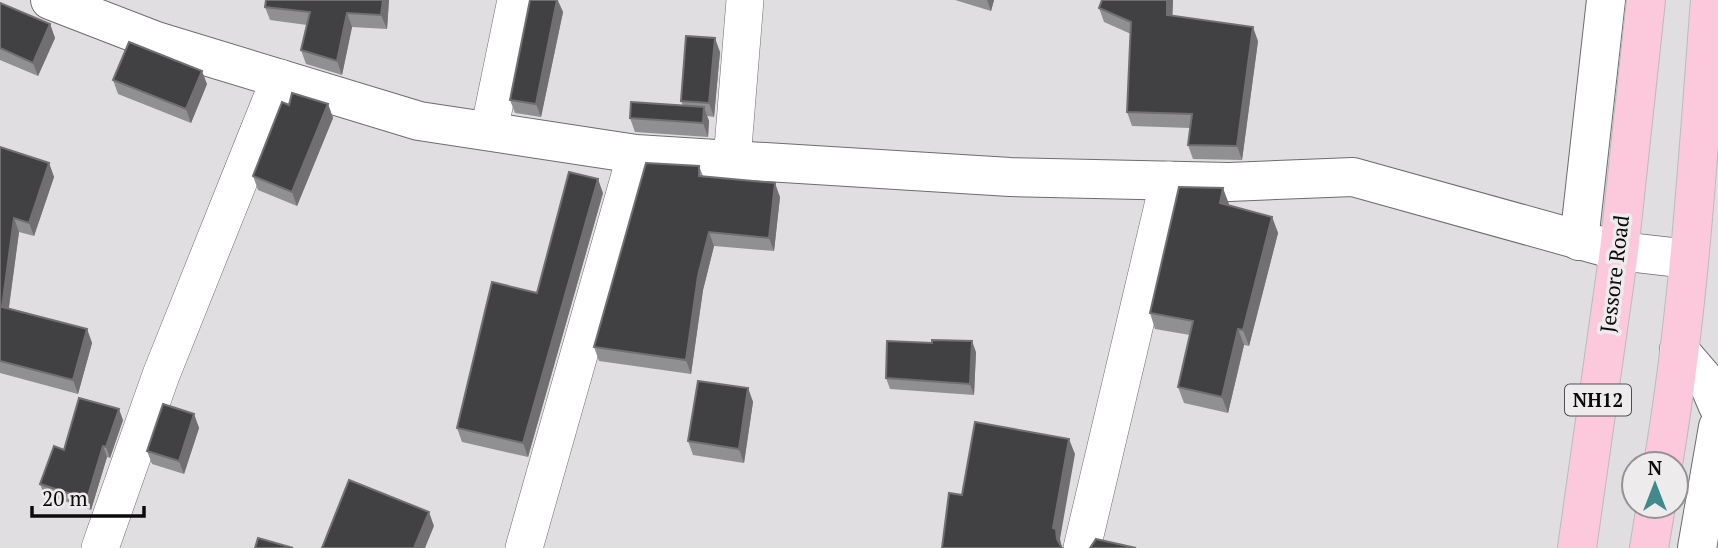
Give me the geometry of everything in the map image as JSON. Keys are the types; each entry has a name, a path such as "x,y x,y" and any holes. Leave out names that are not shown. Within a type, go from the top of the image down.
{"highway":[{"name":"Jessore Road","path":"1577,548 1619,251 1646,0"},
{"path":"1665,450 1689,259 1710,0"},
{"path":"1649,548 1654,520"}],"street":[{"path":"50,0 156,41 419,121 636,154 1010,177 1229,182 1353,177 1579,242 1619,251 1689,259"},
{"path":"489,131 516,0"},
{"path":"732,160 745,0"},
{"path":"1579,242 1606,0"},
{"path":"100,548 161,375 280,78"},
{"path":"524,548 636,154"},
{"path":"1082,548 1169,180"},
{"path":"1679,350 1709,385 1718,406"},
{"path":"1697,548 1718,427"}],"building":[{"path":"266,0 383,0 381,15 347,13 337,61 301,50 310,12 265,7"},
{"path":"530,0 557,0 536,104 510,100"},
{"path":"1102,0 1167,0 1167,15 1253,27 1237,146 1188,145 1192,114 1127,112 1131,22 1099,8"},
{"path":"0,3 50,24 33,63 0,48"},
{"path":"686,36 715,38 709,103 681,101"},
{"path":"129,42 202,71 186,109 113,80"},
{"path":"292,93 328,104 292,192 253,176 282,102 289,105"},
{"path":"631,102 704,107 703,123 630,118"},
{"path":"0,147 49,163 29,223 14,218 2,307 87,329 73,380 0,361"},
{"path":"646,163 699,166 699,176 775,183 769,238 709,232 698,276 686,360 594,347"},
{"path":"569,172 598,179 523,443 457,428 492,282 537,293"},
{"path":"1179,187 1223,188 1220,203 1272,217 1243,330 1238,329 1222,397 1178,387 1193,321 1150,313"},
{"path":"932,340 972,341 970,384 886,378 887,341 932,343"},
{"path":"698,381 748,388 739,449 688,441"},
{"path":"79,398 119,409 106,447 103,446 87,499 40,484 54,446 64,450"},
{"path":"163,404 194,414 179,461 147,451"},
{"path":"975,422 1069,439 1053,528 1056,529 1062,548 942,548 949,493 962,495"},
{"path":"349,480 429,512 414,548 322,548"},
{"path":"258,538 293,548 255,548"},
{"path":"1096,539 1136,548 1090,548"}]}
